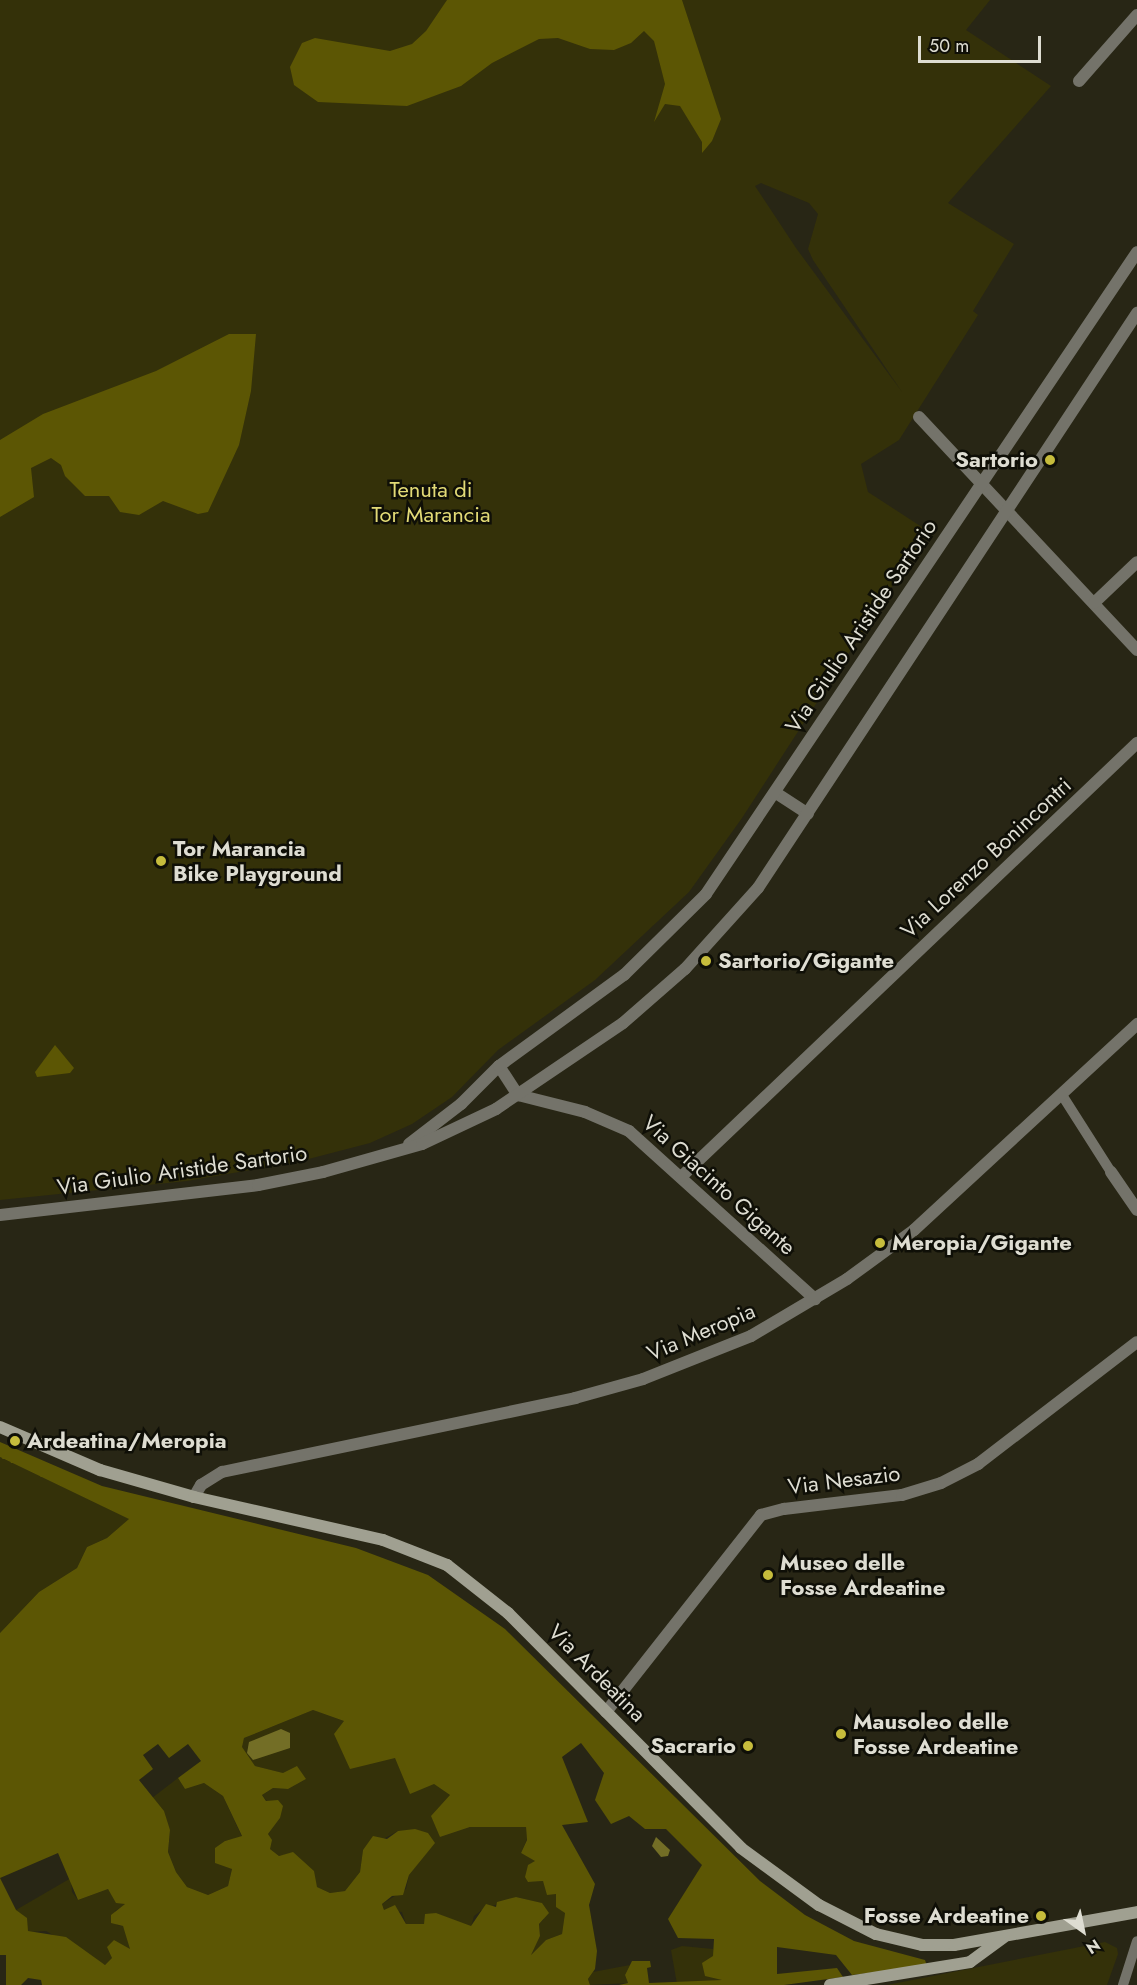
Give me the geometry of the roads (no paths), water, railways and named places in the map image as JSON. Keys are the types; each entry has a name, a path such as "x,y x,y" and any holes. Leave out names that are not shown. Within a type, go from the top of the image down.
{"main road":[{"name":"Via Ardeatina","path":"0,1427 100,1470 194,1497 326,1525 383,1540 447,1565 495,1601 741,1848 829,1912 876,1934 910,1943 954,1945 1137,1912"},
{"path":"830,1985 966,1963 986,1953 1005,1936"}],"street":[{"path":"1079,81 1137,15"},
{"name":"Via Giulio Aristide Sartorio","path":"404,1148 461,1104 499,1066 602,993 664,939 723,872 1137,252"},
{"name":"Via Giulio Aristide Sartorio","path":"0,1215 258,1185 323,1172 404,1148 461,1127 518,1095 623,1023 686,969 758,888 1008,513 1137,313"},
{"path":"919,417 1137,650"},
{"path":"1094,603 1137,562"},
{"name":"Via Lorenzo Bonincontri","path":"681,1177 1137,743"},
{"path":"776,793 808,814"},
{"name":"Via Meropia","path":"194,1497 201,1485 222,1472 575,1398 644,1379 731,1346 815,1299 914,1230 1137,1024"},
{"path":"499,1066 518,1095"},
{"name":"Via Giacinto Gigante","path":"518,1095 562,1105 615,1123 642,1141 815,1299"},
{"path":"1062,1095 1137,1210"},
{"name":"Via Nesazio","path":"606,1712 761,1515 784,1509 902,1495 941,1483 985,1459 1137,1342"},
{"path":"1123,1985 1137,1941"}],"place":[{"name":"Sartorio","path":"1050,460"},
{"name":"Tor Marancia Bike Playground","path":"161,861"},
{"name":"Sartorio/Gigante","path":"706,961"},
{"name":"Meropia/Gigante","path":"880,1243"},
{"name":"Ardeatina/Meropia","path":"15,1441"},
{"name":"Museo delle Fosse Ardeatine","path":"768,1575"},
{"name":"Mausoleo delle Fosse Ardeatine","path":"841,1734"},
{"name":"Sacrario","path":"748,1746"},
{"name":"Fosse Ardeatine","path":"1041,1916"}],"park label":[{"name":"Tenuta di Tor Marancia","path":"431,502"}]}
